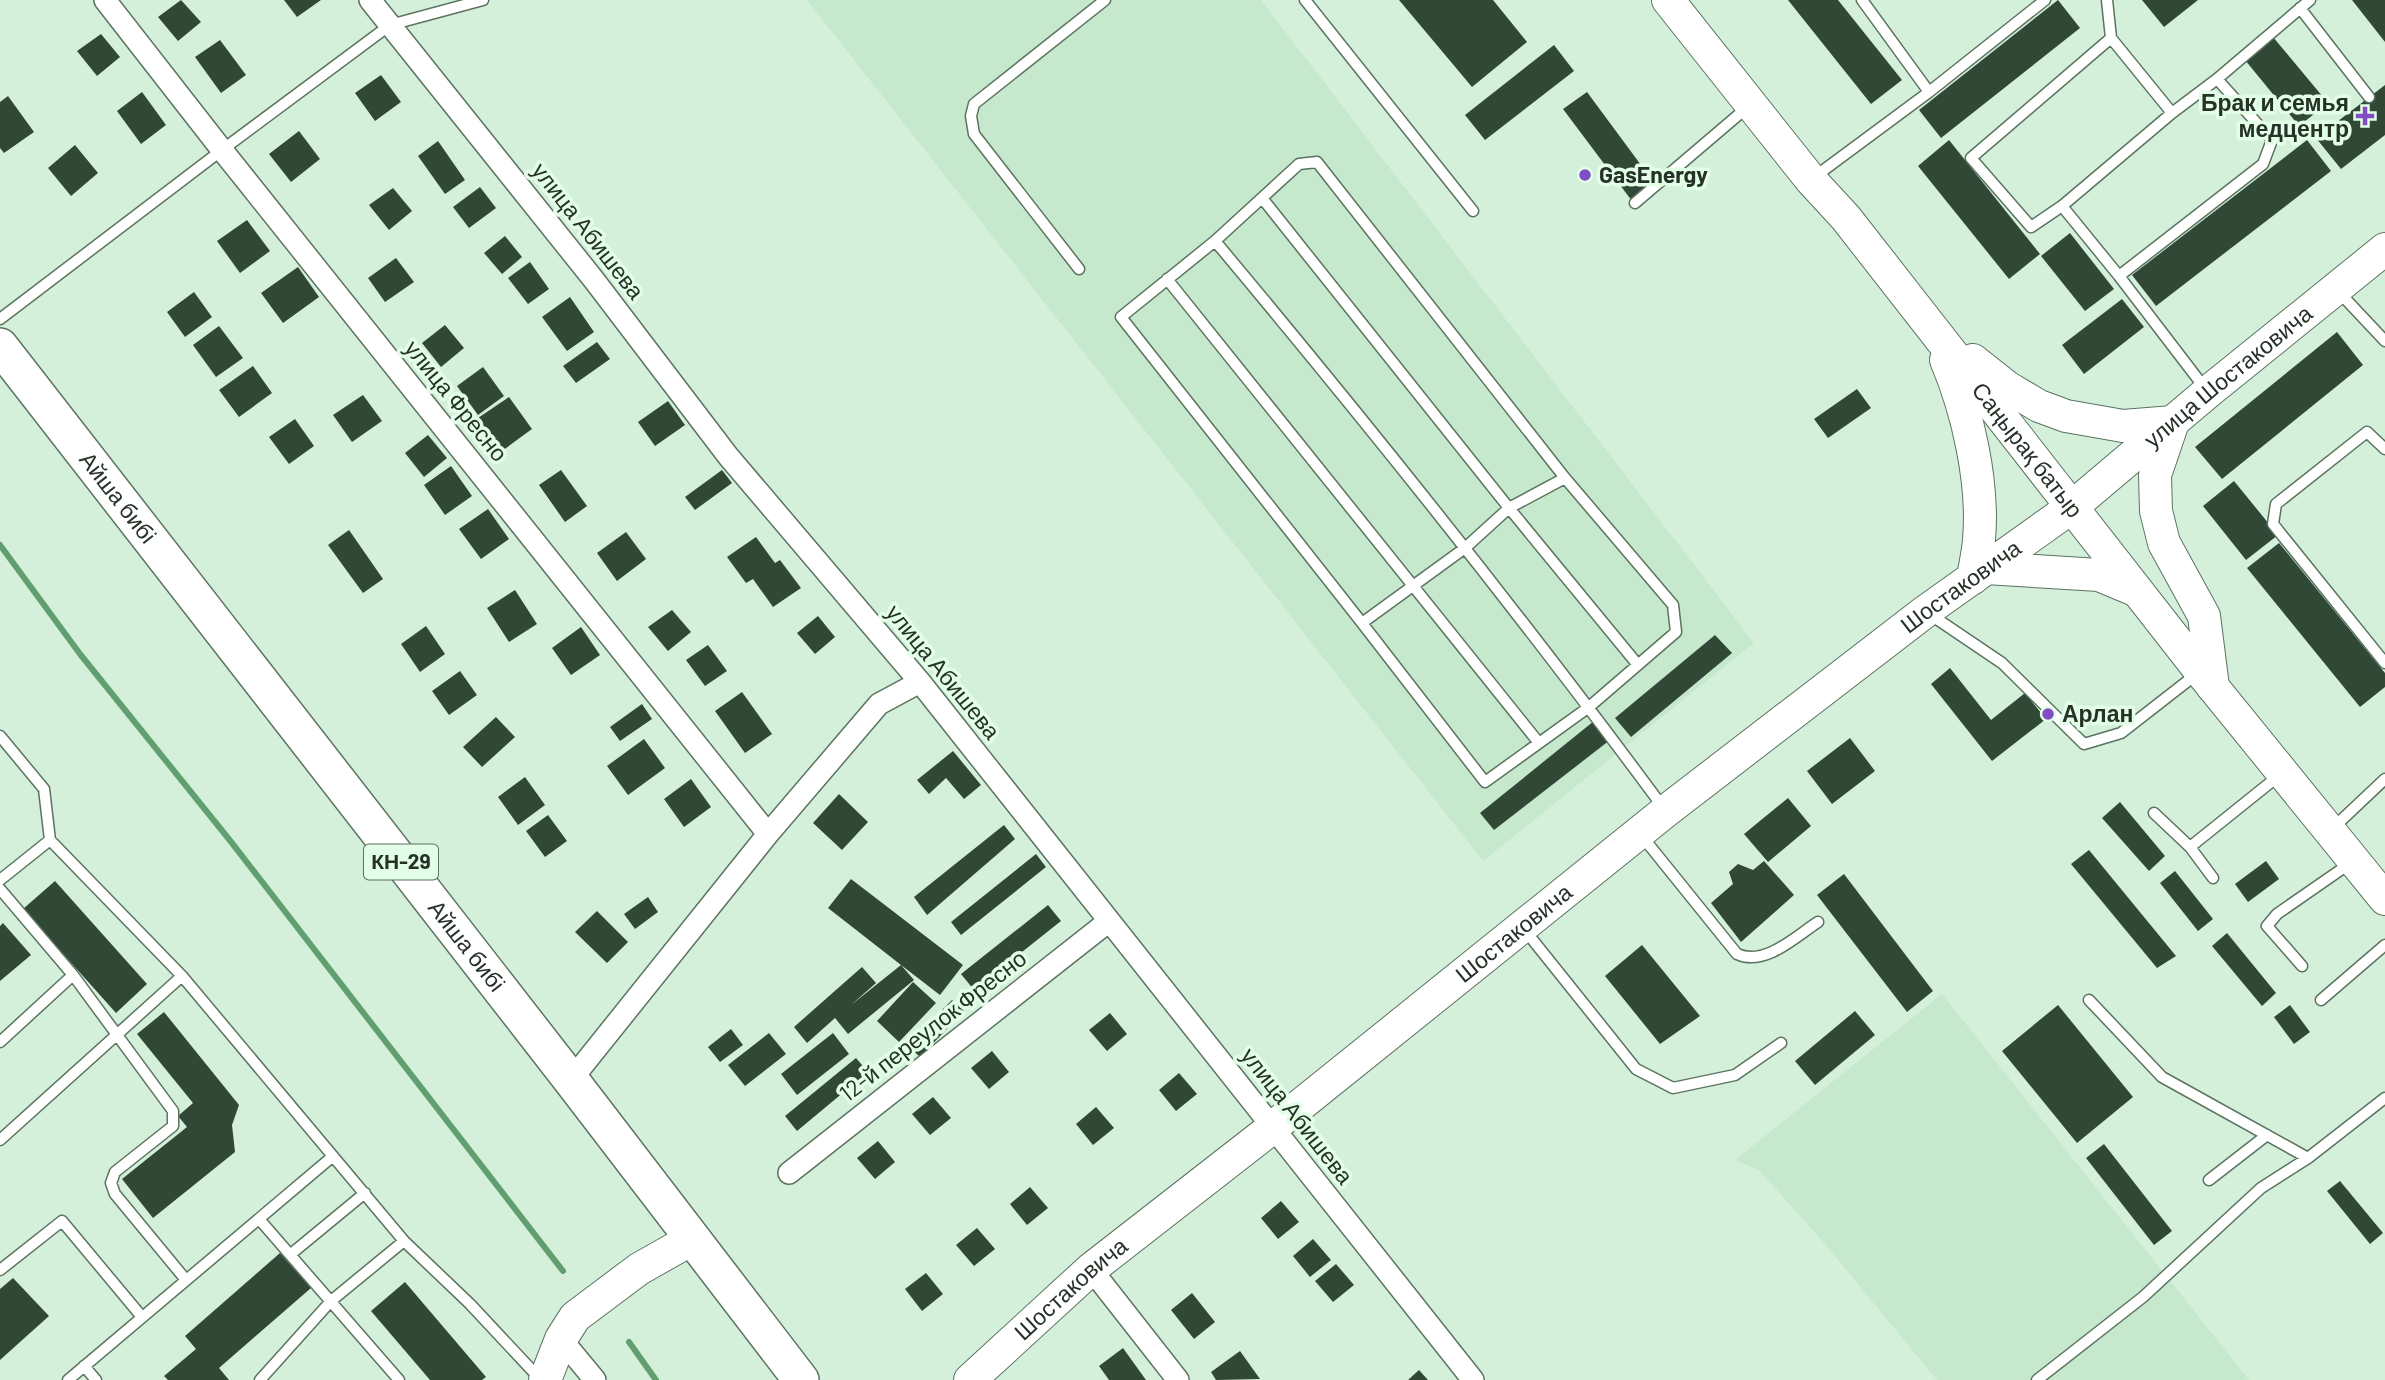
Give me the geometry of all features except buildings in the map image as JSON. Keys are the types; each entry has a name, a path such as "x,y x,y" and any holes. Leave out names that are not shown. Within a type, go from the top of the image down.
{"main road":[{"name":"Айша бибі","path":"0,346 801,1380"}],"street":[{"name":"улица Фресно","path":"105,0 768,834"},
{"name":"улица Абишева","path":"370,0 594,280 728,456 920,682 1473,1380"},
{"name":"Саңырақ батыр","path":"1668,0 1811,180 1846,218 2207,679 2385,899"},
{"name":"улица Шостаковича","path":"2072,507 2208,392 2385,249"},
{"path":"1930,325 2007,387 2039,406 2066,416 2123,426 2173,422 2155,475 2156,511 2164,543 2204,616 2207,679"},
{"path":"1930,325 1955,381 1970,432 1978,496 1979,573 2099,575 2139,592"},
{"name":"Шостаковича","path":"970,1380 1091,1269 1272,1128 1665,811 1926,611 2072,507"},
{"path":"571,1080 768,834 879,704 920,682"},
{"name":"12-й переулок Фресно","path":"789,1173 1109,921"},
{"path":"543,1380 568,1328 639,1269 692,1239"},
{"path":"1091,1269 1178,1380"},
{"path":"568,1328 595,1380"}],"lane":[{"path":"0,319 390,25 483,0"},
{"path":"1079,269 974,134 971,116 974,104 1105,0"},
{"path":"1305,0 1473,211"},
{"path":"1862,0 1929,92"},
{"path":"1811,180 1929,92 2045,0"},
{"path":"2107,0 2111,38 2172,113"},
{"path":"2111,38 1971,158 2032,227 2062,206 2311,0"},
{"path":"2300,8 2370,97"},
{"path":"2119,275 2263,163 2272,140 2217,79"},
{"path":"1635,203 1751,104"},
{"path":"1317,162 1565,478 1673,605 1676,632 1589,707 1485,782 1121,317 1215,241 1262,198 1299,164 1317,162"},
{"path":"1262,198 1637,665"},
{"path":"2062,206 2119,275 2208,392"},
{"path":"1215,241 1356,408 1589,707 1665,811"},
{"path":"1167,279 1539,743"},
{"path":"2335,288 2385,341"},
{"path":"2385,449 2367,432 2276,504 2273,524 2385,663"},
{"path":"1362,623 1465,548 1509,508 1565,478"},
{"path":"1926,611 2002,663 2084,744 2121,733 2207,679"},
{"path":"0,736 44,789 50,840 182,976 404,1241 470,1304 543,1380"},
{"path":"2190,846 2283,772"},
{"path":"2331,830 2385,779"},
{"path":"2154,813 2190,846 2213,878"},
{"path":"1640,833 1737,954 1752,958 1764,956 1818,922"},
{"path":"0,880 50,840"},
{"path":"2302,966 2267,926 2277,914 2354,860"},
{"path":"0,889 73,975 169,1105 174,1120 173,1126 115,1172 111,1183 115,1194 186,1280"},
{"path":"1523,927 1636,1069 1673,1088 1735,1075 1781,1043"},
{"path":"2321,1000 2385,945"},
{"path":"0,1041 73,975"},
{"path":"0,1140 182,976"},
{"path":"2089,1000 2162,1077 2308,1158"},
{"path":"2037,1380 2143,1297 2261,1188 2308,1158 2385,1098"},
{"path":"2209,1181 2267,1135"},
{"path":"68,1380 332,1157"},
{"path":"290,1254 365,1193"},
{"path":"259,1219 399,1380"},
{"path":"0,1270 62,1221 142,1317"},
{"path":"260,1380 331,1301 404,1241"},
{"path":"84,1366 96,1380"}],"shaded area":[{"path":"807,0 1261,0 1754,643 1483,861"},
{"path":"1942,994 2249,1380 1937,1380 1825,1244 1759,1170 1735,1160"}],"waterway":[{"path":"0,545 80,654 232,843 563,1271"},
{"path":"629,1342 656,1380"}],"place":[{"name":"Брак и семья медцентр","path":"2365,116"},
{"name":"GasEnergy","path":"1585,175"},
{"name":"Арлан","path":"2048,714"}]}
